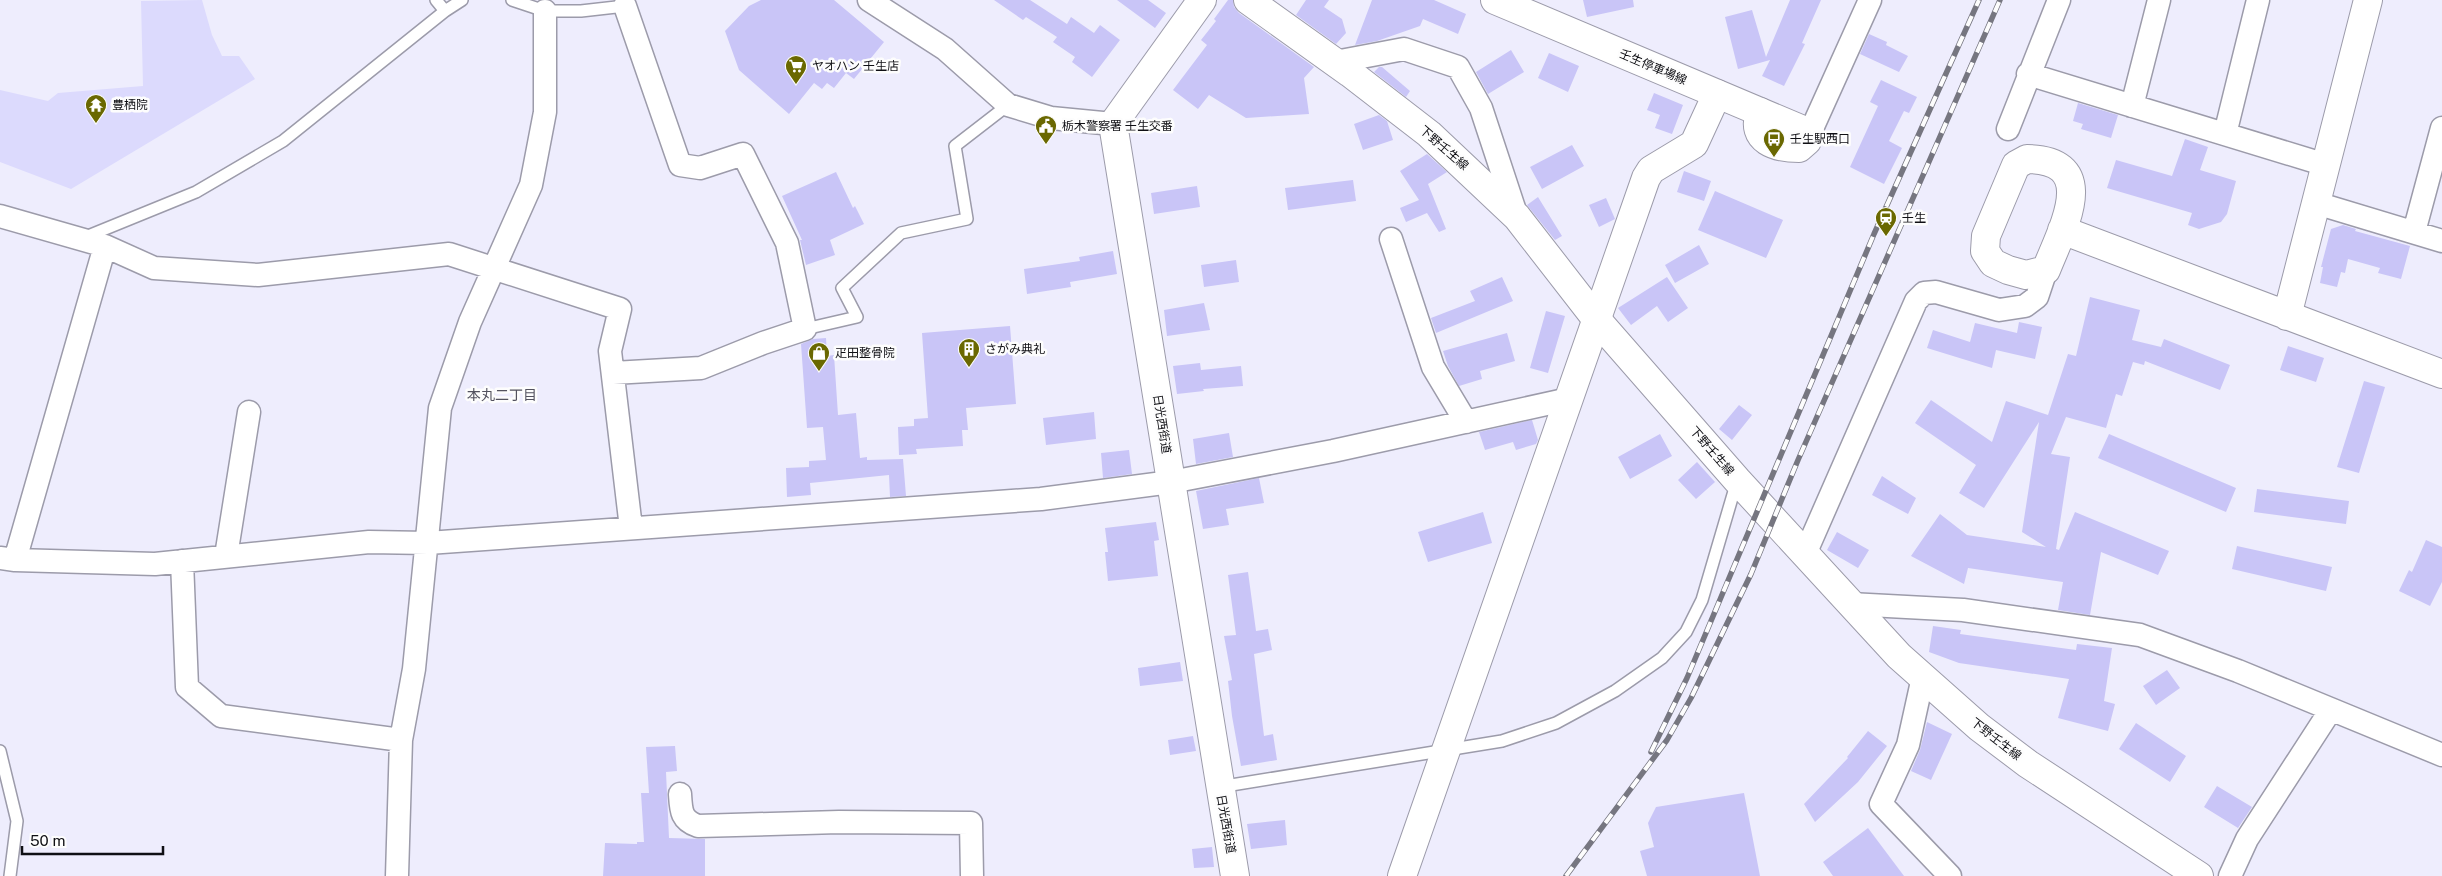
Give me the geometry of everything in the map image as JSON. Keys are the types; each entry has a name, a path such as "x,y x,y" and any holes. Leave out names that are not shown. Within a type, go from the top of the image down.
{"main road":[{"path":"1112,124 1202,0"},
{"name":"下野壬生線","path":"1248,0 1335,62 1430,134 1517,216 1597,320 1737,480 1899,656 1980,727 2028,764 2199,876"},
{"name":"壬生停車場線","path":"1496,0 1810,133"},
{"path":"2287,316 2368,0"},
{"path":"1402,876 1646,178 1651,170 1694,144 1717,94"},
{"name":"日光西街道","path":"1112,124 1235,876"},
{"path":"2027,159 2043,159 2063,169 2072,181 2073,195 2062,230 2046,270 2026,275 2008,270 1993,263 1985,251 1986,236 2016,165 2027,159"},
{"path":"2062,230 2442,374"}],"street":[{"path":"869,0 945,49 1008,105 1051,118 1112,124"},
{"path":"1810,133 1870,0"},
{"path":"2008,129 2028,74 2059,0"},
{"path":"2132,106 2159,0"},
{"path":"2225,134 2258,0"},
{"path":"613,373 701,368 763,343 805,329 787,243 743,154 700,168 680,165 625,6"},
{"path":"397,876 401,740 414,669 440,408 470,322 532,185 545,112 545,11"},
{"path":"1335,62 1404,49 1458,67 1480,108 1517,216"},
{"path":"2028,74 2326,165"},
{"path":"2414,232 2442,128"},
{"path":"2316,203 2442,241"},
{"path":"0,216 82,238 154,268 258,275 449,254 620,309 610,351 631,528"},
{"path":"1391,239 1433,367 1466,422"},
{"path":"105,246 8,559 155,564 369,542 428,543 1040,499 1171,482 1332,451 1569,399"},
{"path":"1805,554 1916,301 1924,293 1936,292 1999,310 2025,306 2037,297 2046,270"},
{"path":"226,556 249,412"},
{"path":"182,561 187,687 221,716 401,740"},
{"path":"1850,604 1963,610 2140,635 2238,671 2330,711 2442,755"},
{"path":"1922,677 1908,745 1881,804 1950,876"},
{"path":"2230,876 2247,838 2330,711"},
{"path":"680,794 682,817 698,826 839,822 971,823 972,876"}],"lane":[{"path":"436,0 445,11"},
{"path":"82,238 196,192 283,141 445,11 462,0"},
{"path":"512,0 545,11 581,11 625,6"},
{"path":"805,329 857,316 842,288 901,233 967,220 954,146 1008,105"},
{"path":"1219,787 1502,741 1556,723 1615,691 1662,658 1686,632 1702,600 1737,480"},
{"path":"0,751 17,821 10,876"}],"shaded area":[{"path":"202,0 212,35 222,56 239,56 255,79 71,189 0,162 0,90 48,101 58,93 143,86 141,1"}],"building":[{"path":"761,0 834,0 884,42 854,79 846,73 834,88 827,83 822,89 814,83 789,114 739,70 725,31 749,6"},
{"path":"994,0 1030,0 1067,24 1071,17 1094,33 1100,25 1120,40 1092,77 1072,62 1075,57 1053,42 1057,37 1026,17 1023,20"},
{"path":"1117,0 1148,0 1166,13 1155,28"},
{"path":"1228,0 1233,0 1234,7 1239,13 1314,67 1304,78 1309,114 1246,118 1209,95 1198,109 1173,90 1207,45 1201,40 1216,21 1214,19"},
{"path":"1306,0 1329,0 1324,7 1342,19 1346,33 1336,44 1296,15"},
{"path":"1372,0 1434,0 1466,14 1458,34 1423,19 1420,26 1377,41 1355,45"},
{"path":"1583,0 1633,0 1634,7 1587,17"},
{"path":"1790,0 1821,0 1802,43 1805,44 1784,86 1762,76 1770,60 1738,69 1725,17 1752,10 1766,57"},
{"path":"1869,34 1887,42 1886,45 1908,56 1899,72 1860,54"},
{"path":"1511,50 1524,72 1488,94 1476,72"},
{"path":"1549,53 1579,66 1568,92 1538,78"},
{"path":"1379,67 1382,67 1410,91 1406,97 1374,72"},
{"path":"1881,80 1917,97 1909,113 1904,111 1889,141 1902,148 1884,184 1850,167 1878,106 1870,102"},
{"path":"1654,93 1683,105 1672,134 1655,128 1660,115 1647,110"},
{"path":"2078,103 2118,115 2111,138 2081,129 2083,124 2073,121"},
{"path":"1379,115 1387,121 1393,140 1363,150 1354,124"},
{"path":"2185,139 2208,147 2200,170 2236,181 2227,214 2221,222 2199,229 2188,225 2192,213 2107,188 2116,160 2172,176"},
{"path":"1572,145 1584,166 1542,189 1530,167"},
{"path":"1427,154 1447,172 1428,184 1446,229 1439,232 1427,213 1406,222 1400,208 1419,200 1400,171"},
{"path":"1684,171 1711,181 1704,201 1677,192"},
{"path":"836,172 853,208 855,206 864,224 830,240 835,255 806,265 800,240 802,240 782,196"},
{"path":"1353,180 1356,201 1288,210 1285,188"},
{"path":"1197,186 1200,207 1154,214 1151,193"},
{"path":"1715,191 1783,220 1766,258 1698,230"},
{"path":"1538,197 1562,236 1555,240 1527,205"},
{"path":"1606,198 1615,219 1599,227 1589,205"},
{"path":"2343,225 2356,229 2355,231 2410,246 2401,279 2378,273 2380,268 2348,259 2345,273 2341,272 2337,287 2320,283 2323,267 2321,267 2331,229"},
{"path":"1699,245 1709,264 1675,283 1665,265"},
{"path":"1113,251 1117,274 1070,282 1071,287 1027,294 1024,269 1080,261 1079,257"},
{"path":"1236,260 1239,282 1204,287 1201,265"},
{"path":"1502,277 1513,301 1436,333 1431,318 1475,301 1470,291"},
{"path":"1667,277 1688,308 1668,322 1657,306 1631,325 1618,308"},
{"path":"2090,297 2140,310 2132,340 2161,347 2164,339 2230,365 2220,390 2145,361 2144,365 2133,362 2122,396 2116,394 2106,428 2066,417 2051,454 2070,457 2056,549 2059,550 2075,512 2169,551 2158,575 2101,552 2090,615 2058,610 2063,582 1968,568 1964,584 1911,556 1940,514 1967,535 2046,547 2022,532 2039,422 1984,508 1959,493 1976,465 1915,423 1931,400 1992,442 2006,401 2048,415 2068,354 2076,356"},
{"path":"1204,303 1210,330 1167,336 1164,310"},
{"path":"1546,311 1565,316 1548,373 1530,368"},
{"path":"2019,322 2042,327 2035,359 1996,350 1992,368 1927,348 1933,330 1970,342 1975,323 2017,333"},
{"name":"さがみ典礼","path":"1010,326 1016,404 966,408 968,430 962,430 963,446 916,449 917,454 899,455 898,427 914,426 914,419 928,418 922,333"},
{"path":"1507,333 1515,361 1480,371 1482,379 1459,386 1448,366 1443,351"},
{"path":"826,338 827,356 834,355 838,415 856,413 860,458 867,457 867,460 903,459 906,496 890,497 889,475 810,483 811,495 787,497 786,468 809,467 809,461 826,460 823,427 807,428 801,344 813,339"},
{"path":"2288,346 2324,358 2316,382 2280,370"},
{"path":"1200,363 1201,370 1241,366 1243,386 1203,389 1204,391 1177,394 1173,366"},
{"path":"2364,381 2385,387 2359,473 2337,467"},
{"path":"1739,405 1752,415 1732,440 1719,429"},
{"path":"1094,412 1096,439 1046,445 1043,418"},
{"path":"1532,420 1538,440 1536,444 1516,450 1513,442 1485,450 1479,432"},
{"path":"1229,433 1233,457 1196,464 1193,439"},
{"path":"1660,434 1672,456 1630,479 1618,457"},
{"path":"2109,434 2236,488 2226,512 2098,458"},
{"path":"1129,450 1132,474 1103,478 1101,453"},
{"path":"1697,462 1715,482 1696,499 1678,480"},
{"path":"1882,476 1916,498 1908,514 1872,495"},
{"path":"1259,478 1264,503 1226,509 1229,525 1203,529 1196,491"},
{"path":"2257,489 2349,501 2346,524 2254,512"},
{"path":"1483,512 1492,543 1428,562 1418,532"},
{"path":"1156,522 1159,540 1154,541 1158,576 1108,581 1105,552 1108,552 1105,528"},
{"path":"1837,532 1869,550 1858,568 1827,550"},
{"path":"2426,540 2442,547 2442,582 2430,606 2399,591 2409,570 2412,572"},
{"path":"2237,546 2332,567 2326,591 2232,569"},
{"path":"1248,572 1256,631 1268,629 1272,650 1254,654 1264,736 1273,734 1277,760 1241,766 1232,716 1228,681 1232,680 1224,636 1236,635 1228,575"},
{"path":"1933,626 1961,630 1960,634 2076,650 2077,644 2112,648 2104,701 2115,704 2108,731 2058,718 2069,679 1959,663 1929,652"},
{"path":"1180,662 1183,681 1140,686 1138,668"},
{"path":"2167,670 2180,688 2156,705 2143,686"},
{"path":"1927,722 1952,734 1931,780 1911,771 1920,750"},
{"path":"2136,723 2186,756 2170,782 2119,749"},
{"path":"1868,731 1887,746 1858,782 1815,822 1804,804 1848,758"},
{"path":"1193,736 1196,751 1170,755 1168,740"},
{"path":"675,746 677,771 666,772 669,838 705,839 705,876 603,876 605,843 637,844 637,842 644,842 641,793 649,793 646,747"},
{"path":"2217,786 2252,807 2238,828 2204,807"},
{"path":"1744,793 1760,876 1647,876 1640,851 1654,847 1648,823 1656,807"},
{"path":"1285,820 1287,845 1251,849 1247,824"},
{"path":"1868,828 1904,876 1833,876 1823,862"},
{"path":"1212,847 1214,867 1194,868 1192,849"}],"railway":[{"path":"1651,752 1687,678 1874,234 1979,0"},
{"path":"1566,876 1667,740 1691,698 1751,574 1798,460 2000,0"}],"place":[{"name":"ヤオハン 壬生店","path":"796,85"},
{"name":"豊栖院","path":"96,124"},
{"name":"栃木警察署 壬生交番","path":"1046,145"},
{"name":"壬生駅西口","path":"1774,158"},
{"name":"壬生","path":"1886,237"},
{"name":"さがみ典礼","path":"969,368"},
{"name":"疋田整骨院","path":"819,372"}],"district":[{"name":"本丸二丁目","path":"502,395"}]}
